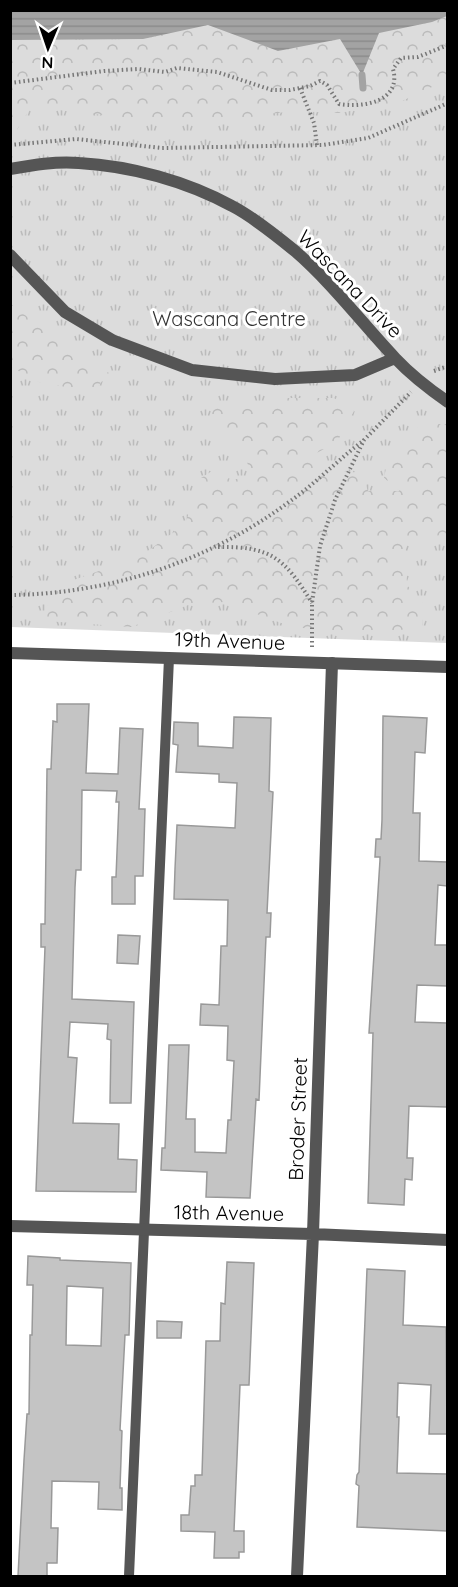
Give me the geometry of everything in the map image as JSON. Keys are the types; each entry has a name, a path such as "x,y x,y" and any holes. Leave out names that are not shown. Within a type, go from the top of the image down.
{"street":[{"name":"Wascana Drive","path":"10,169 77,163 126,168 181,184 233,206 296,252 395,358 420,382 447,402"},
{"path":"10,255 65,312 112,340 192,370 275,379 355,375 395,358"},
{"name":"19th Avenue","path":"10,653 447,667"},
{"name":"Broder Street","path":"297,1576 313,1234 332,663"},
{"name":"18th Avenue","path":"10,1226 447,1240"}],"lane":[{"path":"129,1576 169,658"}],"path":[{"path":"10,83 104,71 138,69 165,72 177,68 217,72 272,90 290,90 320,81 327,85 339,104 363,105 376,102 393,89 395,82 393,69 397,61 407,56 418,57 447,45"},
{"path":"300,88 314,123 318,145"},
{"path":"10,145 76,139 162,148 318,145 368,138 447,103"},
{"path":"10,595 81,589 129,579 172,566 217,547 289,502 364,440 420,382 434,371 447,366"},
{"path":"311,663 312,603 320,546 335,500 364,440"},
{"path":"217,547 242,547 269,554 297,578 312,603"}],"green space":[{"name":"Wascana Centre","path":"11,11 447,11 447,643 11,627"},
{"path":"447,16 447,80 402,101 340,113 292,111 229,120 149,120 31,107 15,133 11,133 11,40 143,39 208,25 278,51 432,22"},
{"path":"10,303 64,346 109,373 93,392 39,382 11,367"},
{"path":"274,398 334,398 354,411 337,442 313,455 314,468 361,473 368,491 400,491 384,478 389,453 422,424 447,424 447,534 405,542 407,585 424,605 422,627 370,634 292,627 224,602 191,604 131,627 45,621 45,608 68,582 141,556 185,524 201,478 215,469 230,479 252,479 245,455 207,423 215,406 274,411"}],"shaded area":[{"path":"447,10 447,16 432,22 379,33 362,75 340,39 278,51 208,25 143,39 11,40 11,11"}],"building":[{"path":"57,704 89,704 86,773 118,774 120,728 143,729 139,809 145,809 143,876 135,876 135,904 112,904 112,877 116,877 119,802 116,802 117,791 82,790 81,870 76,870 75,887 72,999 134,1002 131,1103 110,1103 111,1040 107,1039 108,1024 70,1022 68,1057 77,1058 73,1123 119,1124 118,1159 137,1160 136,1192 36,1191 45,947 41,947 41,924 45,924 47,769 51,769 53,721 57,722"},
{"path":"383,716 427,718 425,753 415,752 413,813 420,813 419,861 447,862 447,886 438,885 435,945 447,945 447,986 417,985 415,1022 447,1023 447,1107 409,1106 407,1158 413,1158 412,1180 405,1179 404,1205 368,1203 373,1033 369,1033 380,860 380,857 375,857 376,839 381,839 382,820"},
{"path":"234,717 271,718 269,791 273,792 267,913 271,913 270,937 266,937 259,1100 256,1099 250,1198 206,1197 207,1172 161,1170 162,1148 165,1148 169,1045 189,1045 186,1119 195,1119 195,1152 226,1153 228,1120 231,1120 234,1061 227,1060 228,1026 200,1025 201,1004 219,1005 221,946 227,946 228,900 174,899 177,825 235,828 237,783 219,782 219,774 176,772 178,745 173,744 174,722 198,723 198,746 233,748"},
{"path":"118,935 140,936 138,964 117,963"},
{"path":"28,1256 60,1258 60,1260 131,1263 129,1335 125,1335 120,1430 122,1431 120,1488 122,1488 122,1510 98,1509 99,1482 52,1481 51,1528 58,1528 57,1563 47,1563 47,1576 18,1576 27,1414 29,1414 30,1335 32,1335 33,1285 27,1285","holes":["67,1286 103,1288 101,1346 66,1345"]},
{"path":"227,1262 254,1263 249,1385 240,1385 234,1531 244,1531 244,1552 239,1552 239,1558 214,1558 215,1532 181,1531 181,1515 189,1515 191,1486 195,1486 195,1475 202,1475 206,1341 220,1341 221,1303 225,1304"},
{"path":"367,1269 405,1271 403,1325 446,1327 447,1434 429,1434 431,1385 398,1383 397,1473 447,1474 447,1531 357,1527 359,1486 356,1484 359,1472"},
{"path":"157,1321 182,1322 181,1338 157,1338"}],"waterway":[{"path":"362,75 363,88"}]}
